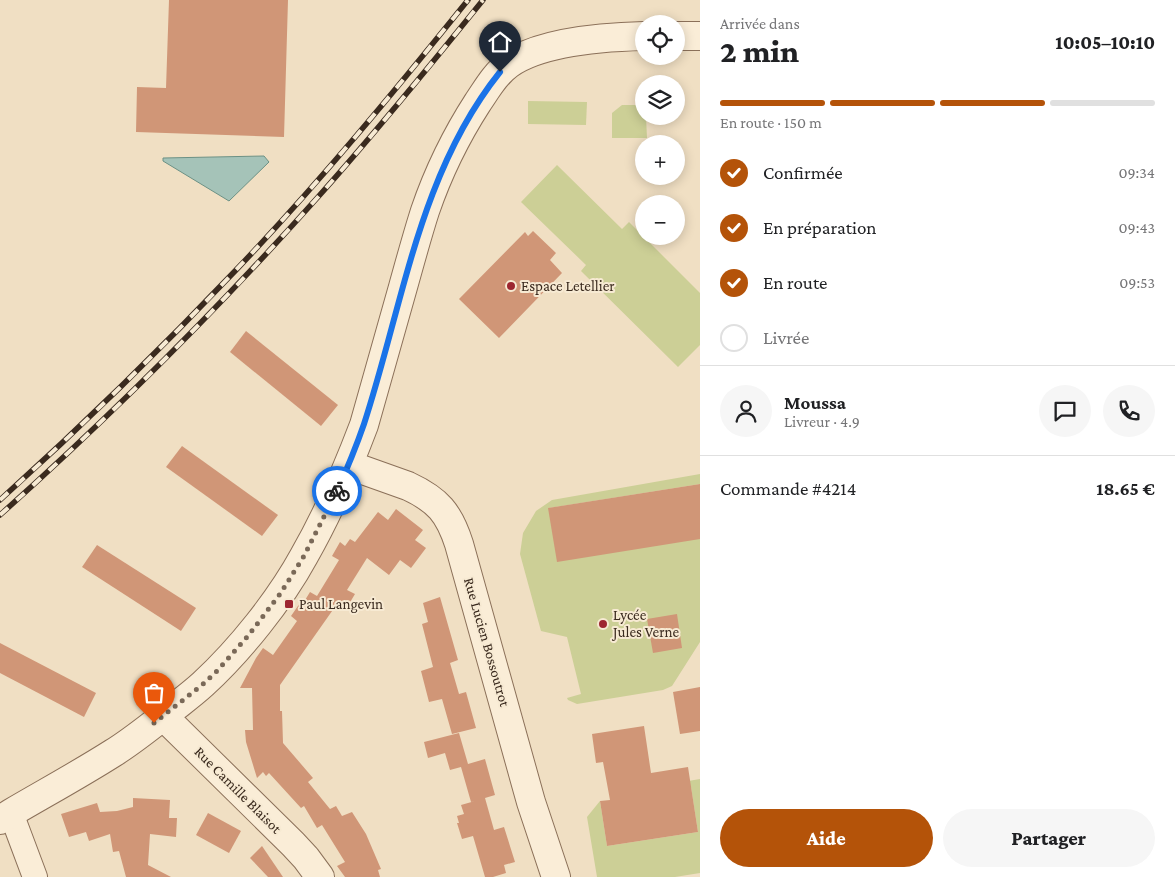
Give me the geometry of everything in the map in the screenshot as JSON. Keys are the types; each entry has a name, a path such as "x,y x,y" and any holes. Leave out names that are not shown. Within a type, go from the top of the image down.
{"street":[{"path":"35,877 6,816 114,753 202,685 248,636 280,594 304,556 349,465 364,425 416,242 439,176 465,122 491,82 508,64 529,53 545,48 606,37 635,36"},
{"path":"685,36 700,36"},
{"name":"Rue Lucien Bossoutrot","path":"349,465 418,490 435,503 449,519 459,544 531,802 556,877"},
{"name":"Rue Camille Blaisot","path":"163,716 293,844 320,877"}],"green space":[{"path":"528,101 587,102 586,125 528,124"},
{"path":"622,105 635,105 635,125 646,125 647,135 635,135 635,138 612,138 612,113"},
{"path":"557,165 622,229 629,222 635,228 635,245 652,245 700,293 700,345 678,367 581,271 586,265 521,202"},
{"path":"700,474 700,484 549,508 700,539 700,642 672,686 663,690 577,704 568,700 567,698 581,694 567,637 541,631 520,554 523,533 536,511 552,500"},
{"path":"700,779 700,873 675,877 597,877 587,817 600,801 607,846 698,832 691,787 623,792"}],"water":[{"path":"264,156 269,162 229,201 163,161 163,158"}],"building":[{"path":"169,0 288,0 284,137 136,132 137,87 166,88"},
{"name":"Espace Letellier","path":"533,231 556,253 550,260 562,273 499,338 459,299 525,232 528,236"},
{"path":"246,331 338,405 321,426 230,352"},
{"path":"182,446 278,515 262,536 166,467"},
{"path":"700,484 700,539 557,562 548,508"},
{"path":"396,509 423,530 415,540 426,548 411,568 400,560 389,575 367,558 347,590 355,594 346,609 337,604 280,685 283,743 313,778 308,782 330,809 336,806 342,816 352,812 366,834 381,869 378,870 380,877 345,877 337,866 345,862 322,825 317,828 304,806 301,808 269,773 266,776 263,772 257,778 246,742 245,730 253,730 252,688 240,688 263,648 273,655 297,621 291,616 300,603 302,605 310,592 317,596 339,560 332,556 340,542 345,546 350,539 355,542 378,512 388,520"},
{"path":"97,545 196,608 181,631 82,567"},
{"path":"440,597 458,660 450,663 459,694 466,692 476,728 452,734 442,699 429,702 421,671 433,667 422,624 428,622 423,603"},
{"path":"677,614 682,648 653,653 647,619"},
{"path":"0,643 96,693 84,717 0,673"},
{"path":"700,687 700,731 680,734 673,692"},
{"path":"644,726 651,773 688,767 698,832 607,846 600,801 610,800 603,762 596,763 592,734"},
{"path":"459,733 468,764 485,759 495,795 485,798 494,830 504,827 515,862 504,865 506,873 493,877 485,877 473,836 462,839 457,823 459,823 457,816 464,814 461,805 475,801 471,802 461,767 450,770 445,753 428,758 424,742"},
{"path":"133,798 170,800 169,818 177,818 176,837 150,834 148,865 171,877 126,877 119,851 113,852 110,834 89,841 86,832 69,837 61,814 97,803 100,812 117,811 133,807"},
{"path":"208,813 241,831 229,853 196,835"},
{"path":"262,846 283,877 268,877 250,858"}],"railway":[{"path":"0,500 91,416 150,358 266,237 355,137 468,0"},
{"path":"0,515 83,439 242,280 360,149 483,0"}],"way so far":[{"path":"154,723 202,685 248,636 280,594 304,556 337,491"}],"place":[{"name":"Espace Letellier","path":"511,286"},
{"name":"Paul Langevin","path":"289,604"},
{"name":"Lycée Jules Verne","path":"603,624"}],"route":[{"path":"337,491 364,425 432,192 465,122 491,82 500,72"}]}
